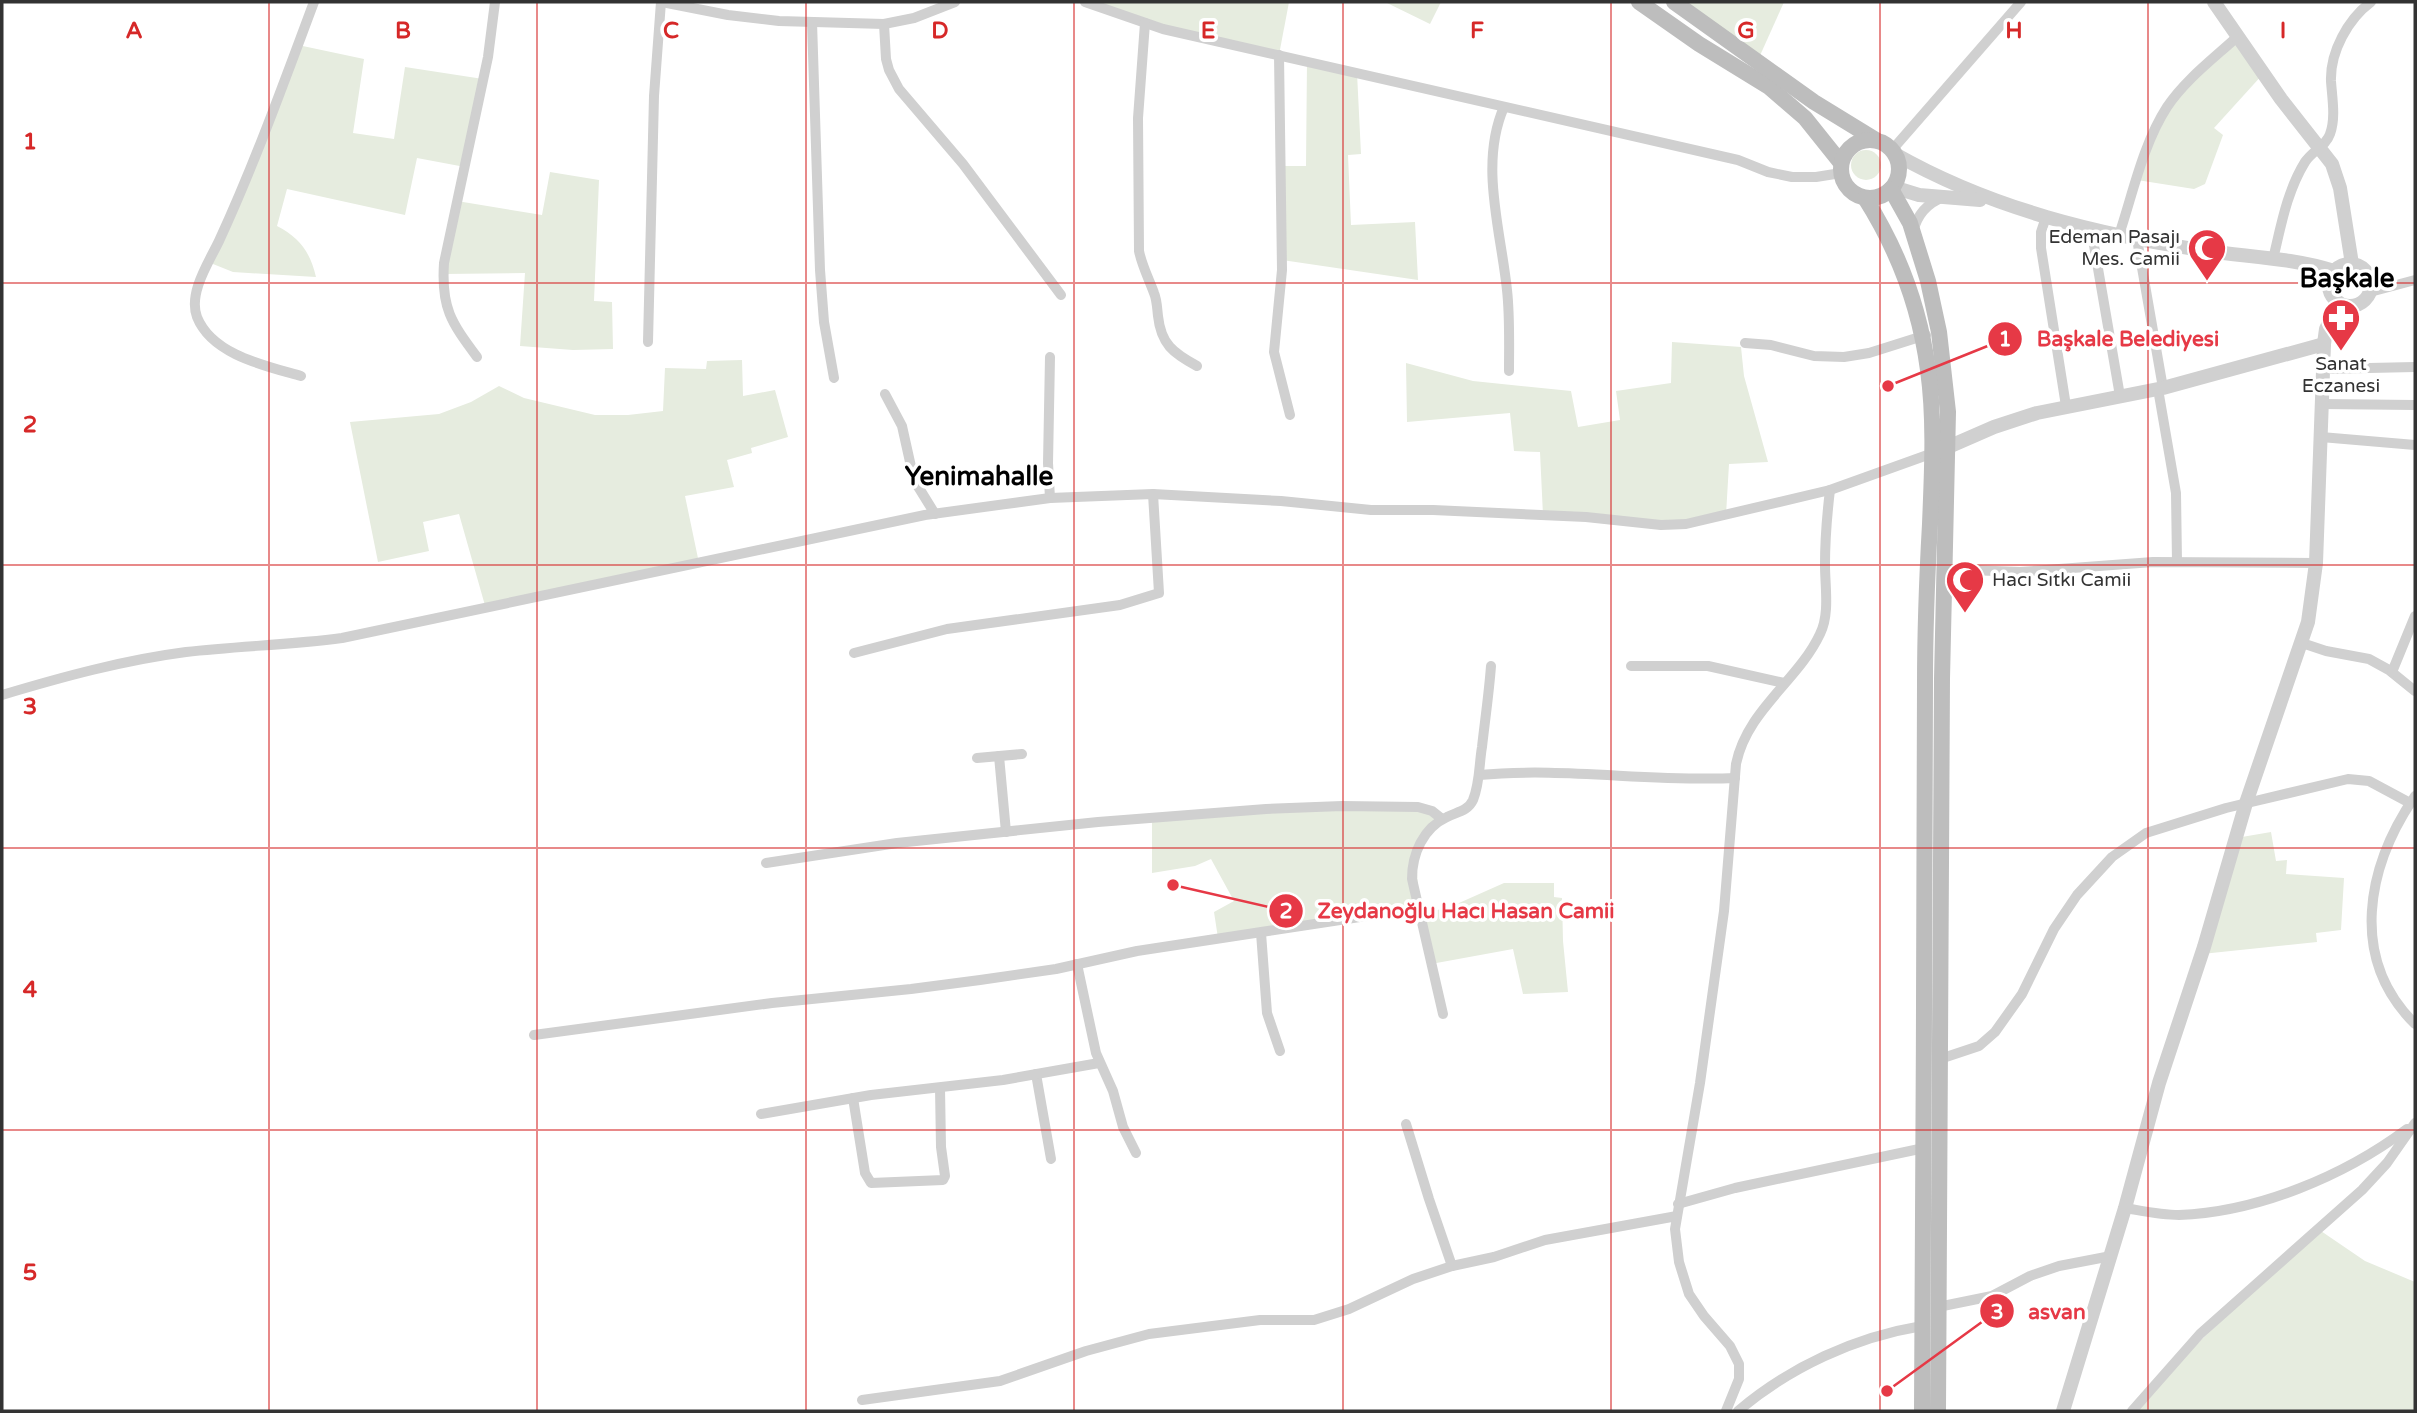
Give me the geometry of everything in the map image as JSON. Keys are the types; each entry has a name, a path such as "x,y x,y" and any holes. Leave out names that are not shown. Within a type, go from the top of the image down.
{"main road":[{"path":"1639,2 1699,44 1769,87 1805,118 1841,168 1847,187 1855,194 1865,198 1877,197 1892,188 1899,169 1894,152 1814,102 1674,2"},
{"path":"1841,168 1847,149 1866,139 1876,140"},
{"path":"1892,188 1913,232 1939,332 1947,389 1949,446 1942,680 1938,1411"},
{"path":"1865,198 1895,251 1922,336 1930,390 1933,453 1925,682 1922,1411"}],"street":[{"path":"301,376 246,359 226,348 205,329 197,317 195,307 201,278 259,149 314,2"},
{"path":"477,357 451,320 443,276 488,57 495,2"},
{"path":"648,342 654,96 662,2 728,15 811,22 884,24 914,18 955,2"},
{"path":"1085,2 1145,23 1738,160 1781,176 1802,178 1841,168"},
{"path":"2021,2 1894,152 1995,202 2046,218 2137,239 2273,258 2334,271"},
{"path":"2214,2 2300,125 2332,164 2338,179 2352,264"},
{"path":"2273,258 2292,187 2306,161 2329,138 2332,129 2331,72 2334,55 2354,18 2371,2"},
{"path":"811,22 820,270 824,322 834,378"},
{"path":"1145,23 1138,118 1139,251 1156,297 1159,328 1164,340 1177,355 1197,366"},
{"path":"884,24 886,59 893,79 908,101 963,164 1061,295"},
{"path":"2119,235 2150,143 2167,107 2236,37"},
{"path":"1279,55 1282,270 1274,352 1290,415"},
{"path":"1504,107 1496,131 1493,164 1497,221 1507,289 1509,371"},
{"path":"1892,188 1907,193 1995,202"},
{"path":"1913,232 1923,211 1932,202 1945,197"},
{"path":"2046,218 2041,232 2040,248 2066,406"},
{"path":"2091,228 2120,396"},
{"path":"2137,239 2176,493 2177,562"},
{"path":"2352,264 2362,267 2371,282 2370,292 2364,300 2355,305 2338,302 2329,288 2334,271 2342,265 2352,264"},
{"path":"2370,292 2415,280"},
{"path":"2063,1411 2246,803 2302,643 2311,605 2316,563 2324,344 2326,329 2338,302"},
{"path":"1745,343 1784,348 1814,356 1844,358 1939,332"},
{"path":"2,695 73,675 184,653 342,638 597,586 752,550 935,514 1050,498 1153,494 1371,510 1433,510 1586,517 1661,525 1686,524 1830,490 2015,420 2066,406 2160,388 2324,344"},
{"path":"1050,357 1050,498"},
{"path":"2323,369 2415,367"},
{"path":"885,394 902,426 914,480 935,514"},
{"path":"2322,404 2415,405"},
{"path":"2321,438 2415,445"},
{"path":"1726,1411 1739,1379 1739,1364 1730,1346 1689,1294 1684,1281 1676,1246 1678,1204 1700,1083 1724,911 1736,764 1742,743 1761,712 1812,649 1825,622 1826,535 1830,490"},
{"path":"854,653 947,629 1119,605 1159,593 1153,494"},
{"path":"1945,569 2020,572 2115,563 2316,563"},
{"path":"2392,672 2415,616"},
{"path":"2302,643 2326,651 2369,659 2392,672 2415,691"},
{"path":"1443,1014 1412,879 1413,861 1420,842 1442,819 1468,807 1472,801 1479,775 1491,666"},
{"path":"1631,666 1708,666 1784,683"},
{"path":"978,758 1022,754"},
{"path":"999,756 1006,832"},
{"path":"1479,775 1532,771 1681,779 1735,778"},
{"path":"1940,1059 1979,1046 1996,1032 2022,994 2065,910 2099,869 2123,848 2158,828 2246,803 2348,779 2369,781 2413,799 2375,879 2372,929 2376,958 2387,989 2415,1024"},
{"path":"766,863 897,843 1192,814 1342,806 1418,807 1432,811 1442,819"},
{"path":"2403,816 2415,820"},
{"path":"534,1035 772,1003 911,989 1419,908"},
{"path":"1261,933 1267,1013 1280,1051"},
{"path":"1077,964 1099,1063 1113,1091 1123,1127 1136,1153"},
{"path":"761,1114 1099,1063"},
{"path":"1036,1074 1051,1159"},
{"path":"853,1098 865,1173 871,1183 943,1180 945,1176 941,1147 940,1088"},
{"path":"2125,1208 2176,1215 2265,1201 2362,1160 2415,1123"},
{"path":"2132,1411 2185,1349 2221,1314 2362,1190 2387,1163 2415,1123"},
{"path":"1406,1124 1452,1266"},
{"path":"1678,1204 1745,1185 1924,1148"},
{"path":"862,1400 1000,1381 1086,1351 1149,1334 1260,1320 1314,1320 1349,1309 1413,1279 1452,1266 1494,1257 1545,1240 1677,1216"},
{"path":"1938,1307 1992,1296 2030,1276 2059,1266 2110,1256"},
{"path":"1738,1411 1776,1382 1833,1353 1886,1332 1922,1326"}],"shaded area":[{"path":"1085,2 1289,2 1279,55 1163,29"},
{"path":"1385,2 1441,2 1430,24"},
{"path":"1674,2 1784,2 1758,60"},
{"path":"2237,37 2263,74 2214,128 2223,135 2205,184 2194,189 2137,180 2167,107"},
{"path":"298,45 364,59 353,133 394,139 405,67 483,79 465,167 417,158 405,215 287,189 277,226 303,247 311,260 316,277 233,272 208,262"},
{"path":"1307,61 1357,73 1361,154 1348,155 1351,225 1415,222 1418,280 1282,260 1280,166 1306,166"},
{"path":"1866,150 1876,155 1881,165 1876,175 1866,180 1856,175 1851,165 1856,155"},
{"path":"550,172 599,180 594,301 612,302 613,349 573,350 520,346 525,273 443,274 457,201 542,215"},
{"path":"1672,342 1741,347 1744,376 1768,462 1729,464 1726,515 1686,524 1543,515 1540,452 1514,451 1510,413 1407,422 1406,363 1473,381 1571,391 1578,427 1620,420 1616,391 1671,383"},
{"path":"742,360 743,396 775,390 788,437 751,448 752,453 727,460 734,487 685,496 699,563 486,609 459,514 423,522 429,551 378,562 350,422 439,414 471,402 499,386 524,398 595,415 663,411 665,368 706,369 707,361"},
{"path":"1418,807 1437,814 1416,852 1419,908 1218,938 1214,912 1234,901 1211,859 1195,866 1152,873 1152,818"},
{"path":"2271,832 2276,861 2287,860 2286,874 2344,878 2341,930 2316,933 2317,942 2202,954 2236,838"},
{"path":"1504,883 1554,883 1554,897 1562,898 1568,992 1523,994 1513,949 1431,964 1420,914 1450,907"},
{"path":"2318,1229 2365,1261 2415,1282 2415,1411 2132,1411 2158,1381"}],"place":[{"name":"Edeman Pasajı Mes. Camii","path":"2207,282"},
{"name":"Sanat Eczanesi","path":"2341,352"},
{"name":"Başkale Belediyesi","path":"1888,386"},
{"name":"Hacı Sıtkı Camii","path":"1965,614"},
{"name":"Zeydanoğlu Hacı Hasan Camii","path":"1173,885"},
{"name":"asvan","path":"1887,1391"}],"district":[{"name":"Başkale","path":"2347,278"},
{"name":"Yenimahalle","path":"979,476"}]}
